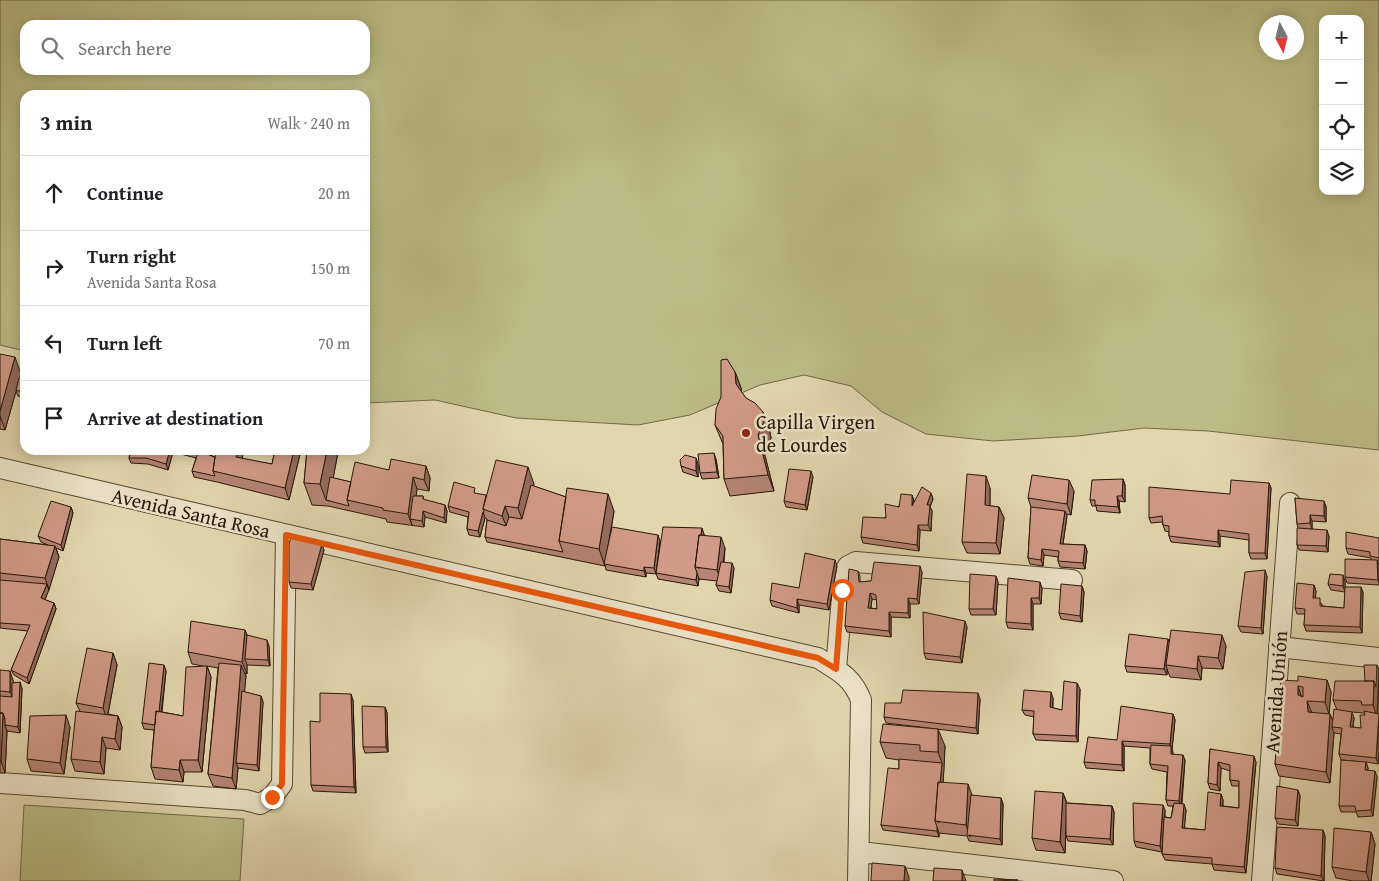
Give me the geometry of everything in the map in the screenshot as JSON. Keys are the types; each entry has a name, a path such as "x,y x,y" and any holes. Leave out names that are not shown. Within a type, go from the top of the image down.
{"street":[{"name":"Avenida Santa Rosa","path":"0,468 818,658 836,669 855,685 861,700 860,852 858,881"},
{"name":"Avenida Unión","path":"1262,881 1290,504"},
{"path":"0,783 245,800 260,804 272,797 282,784 286,535"},
{"path":"836,669 844,573 848,566 856,562 1072,580"},
{"path":"1279,647 1379,658"},
{"path":"860,852 1113,881"}],"green space":[{"path":"0,0 1379,0 1379,450 1208,431 1144,428 1078,436 993,441 926,434 882,412 851,386 804,375 760,385 690,415 638,425 516,418 435,400 370,403 370,90 20,90 20,350 0,345"},
{"path":"24,805 244,819 240,881 20,881"}],"building":[{"path":"0,354 15,357 0,411"},
{"name":"Capilla Virgen de Lourdes","path":"727,359 735,372 736,384 746,398 755,403 763,412 764,421 758,435 768,475 724,479 723,436 715,425 716,409 721,397 721,360"},
{"path":"19,378 20,391 16,390"},
{"path":"714,453 717,472 700,473 698,454"},
{"path":"130,455 169,455 166,464 146,458 129,458"},
{"path":"197,455 215,457 213,471 215,476 192,471"},
{"path":"215,455 237,455 236,457 272,464 274,455 293,455 285,488 213,471"},
{"path":"307,455 326,455 320,484 304,483"},
{"path":"685,455 696,458 696,471 681,466 680,460"},
{"path":"391,459 426,466 424,480 413,477 408,514 383,510 383,508 347,500 355,462 389,470"},
{"path":"496,460 528,467 518,508 505,506 502,516 483,509"},
{"path":"789,469 811,471 805,505 784,501"},
{"path":"967,474 986,476 985,505 999,507 996,543 962,542"},
{"path":"1032,475 1069,480 1067,504 1028,498"},
{"path":"330,477 351,482 347,500 349,506 326,500"},
{"path":"1123,479 1122,496 1117,496 1118,507 1095,505 1095,500 1090,500 1092,480"},
{"path":"1231,480 1269,483 1265,553 1249,553 1249,534 1218,530 1218,542 1169,536 1169,526 1163,525 1162,516 1149,518 1149,487 1230,494"},
{"path":"454,482 475,488 474,493 486,495 484,512 478,531 467,529 469,512 448,506"},
{"path":"531,485 566,497 559,541 563,552 485,537 487,520 506,526 509,517 522,519"},
{"path":"922,487 931,493 927,505 930,505 928,525 918,525 917,545 861,537 863,517 886,518 885,504 899,507 901,494 912,495 912,506"},
{"path":"567,488 608,494 599,549 559,541"},
{"path":"413,496 423,496 423,499 445,505 444,518 423,511 422,521 410,519"},
{"path":"1295,498 1324,501 1324,516 1310,515 1310,523 1297,524"},
{"path":"51,501 71,507 61,545 38,536"},
{"path":"1031,507 1065,511 1060,544 1085,545 1083,563 1058,561 1059,551 1042,549 1041,560 1028,558"},
{"path":"612,527 658,535 654,568 644,567 644,571 604,564"},
{"path":"663,527 702,528 701,535 699,535 695,567 697,573 696,580 656,573"},
{"path":"1297,528 1327,530 1326,546 1297,545"},
{"path":"1346,532 1379,538 1379,558 1370,556 1370,552 1346,548"},
{"path":"699,535 721,537 717,570 695,567"},
{"path":"291,538 322,544 311,584 289,582 289,543"},
{"path":"0,539 55,546 45,578 0,573"},
{"path":"805,553 835,560 827,604 797,599 797,608 770,600 772,583 799,588"},
{"path":"1345,559 1377,560 1378,580 1345,577"},
{"path":"721,562 732,563 729,587 716,585"},
{"path":"874,562 920,566 917,599 908,598 908,613 889,612 889,631 845,626 849,569 858,571 859,582 871,581","holes":["870,593 876,595 877,609 868,608"]},
{"path":"1265,570 1261,628 1238,626 1245,572"},
{"path":"970,574 996,576 993,609 969,609"},
{"path":"1330,574 1343,575 1343,586 1328,584"},
{"path":"1008,578 1040,582 1039,598 1031,598 1031,624 1006,622"},
{"path":"0,580 47,584 41,598 54,603 27,678 11,670 30,625 0,623"},
{"path":"1297,583 1314,585 1313,598 1320,598 1320,606 1344,608 1345,587 1361,587 1360,627 1304,625 1305,609 1295,608"},
{"path":"1061,584 1082,586 1080,616 1059,613"},
{"path":"923,612 965,621 960,657 924,653"},
{"path":"191,621 245,630 242,662 188,652"},
{"path":"1171,630 1222,635 1218,658 1198,656 1197,669 1166,665"},
{"path":"1129,634 1168,639 1164,669 1125,666"},
{"path":"247,635 267,640 268,660 245,659"},
{"path":"87,648 113,653 103,708 76,703"},
{"path":"149,663 164,665 159,712 156,711 155,725 142,723"},
{"path":"219,663 241,665 232,778 208,774"},
{"path":"1364,665 1377,665 1376,687 1374,681 1365,681"},
{"path":"207,666 198,760 180,760 179,770 151,767 156,711 183,716 186,667"},
{"path":"0,670 10,671 10,692 0,691"},
{"path":"1298,676 1327,680 1325,702 1307,701 1308,712 1330,714 1326,772 1275,764 1281,680 1298,681","holes":["1298,686 1303,687 1303,697 1298,695"]},
{"path":"1064,681 1077,683 1076,736 1033,734 1034,711 1022,710 1024,690 1051,692 1050,707 1062,710"},
{"path":"1335,681 1374,681 1373,705 1362,705 1361,701 1333,700"},
{"path":"20,682 18,727 5,725 3,713 0,713 0,696 12,697 12,683"},
{"path":"903,690 978,693 976,728 884,717 885,703 901,703"},
{"path":"242,691 261,696 257,765 236,763"},
{"path":"320,693 351,694 354,787 311,785 310,721 320,722"},
{"path":"362,706 385,707 386,747 363,747"},
{"path":"1121,706 1173,714 1170,744 1122,741 1122,765 1084,762 1088,737 1117,740"},
{"path":"1334,709 1352,712 1350,727 1361,728 1360,715 1365,715 1364,711 1379,714 1376,758 1339,754 1342,728 1332,727"},
{"path":"76,711 118,716 115,739 102,737 100,762 71,759"},
{"path":"0,713 3,713 1,761 0,761"},
{"path":"66,715 60,763 27,759 30,716"},
{"path":"883,724 938,729 938,752 920,751 920,745 880,742"},
{"path":"1151,745 1171,746 1171,754 1183,755 1179,801 1166,800 1168,766 1150,764"},
{"path":"1210,749 1254,756 1244,867 1212,864 1212,858 1162,854 1164,817 1171,818 1174,803 1184,804 1182,828 1205,830 1208,792 1221,794 1220,806 1239,808 1239,781 1230,780 1230,765 1218,762 1217,785 1208,783"},
{"path":"899,759 942,763 940,783 938,782 935,821 937,831 881,825 888,768 899,769"},
{"path":"1341,760 1366,762 1365,770 1375,771 1371,810 1356,811 1355,806 1339,806"},
{"path":"938,782 968,784 966,825 935,821"},
{"path":"1277,786 1298,790 1295,820 1275,818"},
{"path":"1035,791 1063,793 1060,842 1032,838"},
{"path":"971,795 1001,798 1000,839 967,835"},
{"path":"1066,803 1112,806 1110,839 1066,836"},
{"path":"1133,803 1163,805 1160,846 1134,841"},
{"path":"1277,827 1323,830 1321,876 1275,868"},
{"path":"1334,828 1371,832 1366,872 1332,867"},
{"path":"872,863 905,866 904,881 871,881"},
{"path":"934,868 962,870 962,881 933,881"},
{"path":"994,879 1018,880 994,881"}],"place":[{"name":"Capilla Virgen de Lourdes","path":"746,433"}],"route":[{"path":"272,797 282,784 286,535 818,658 836,669 842,590"}]}
